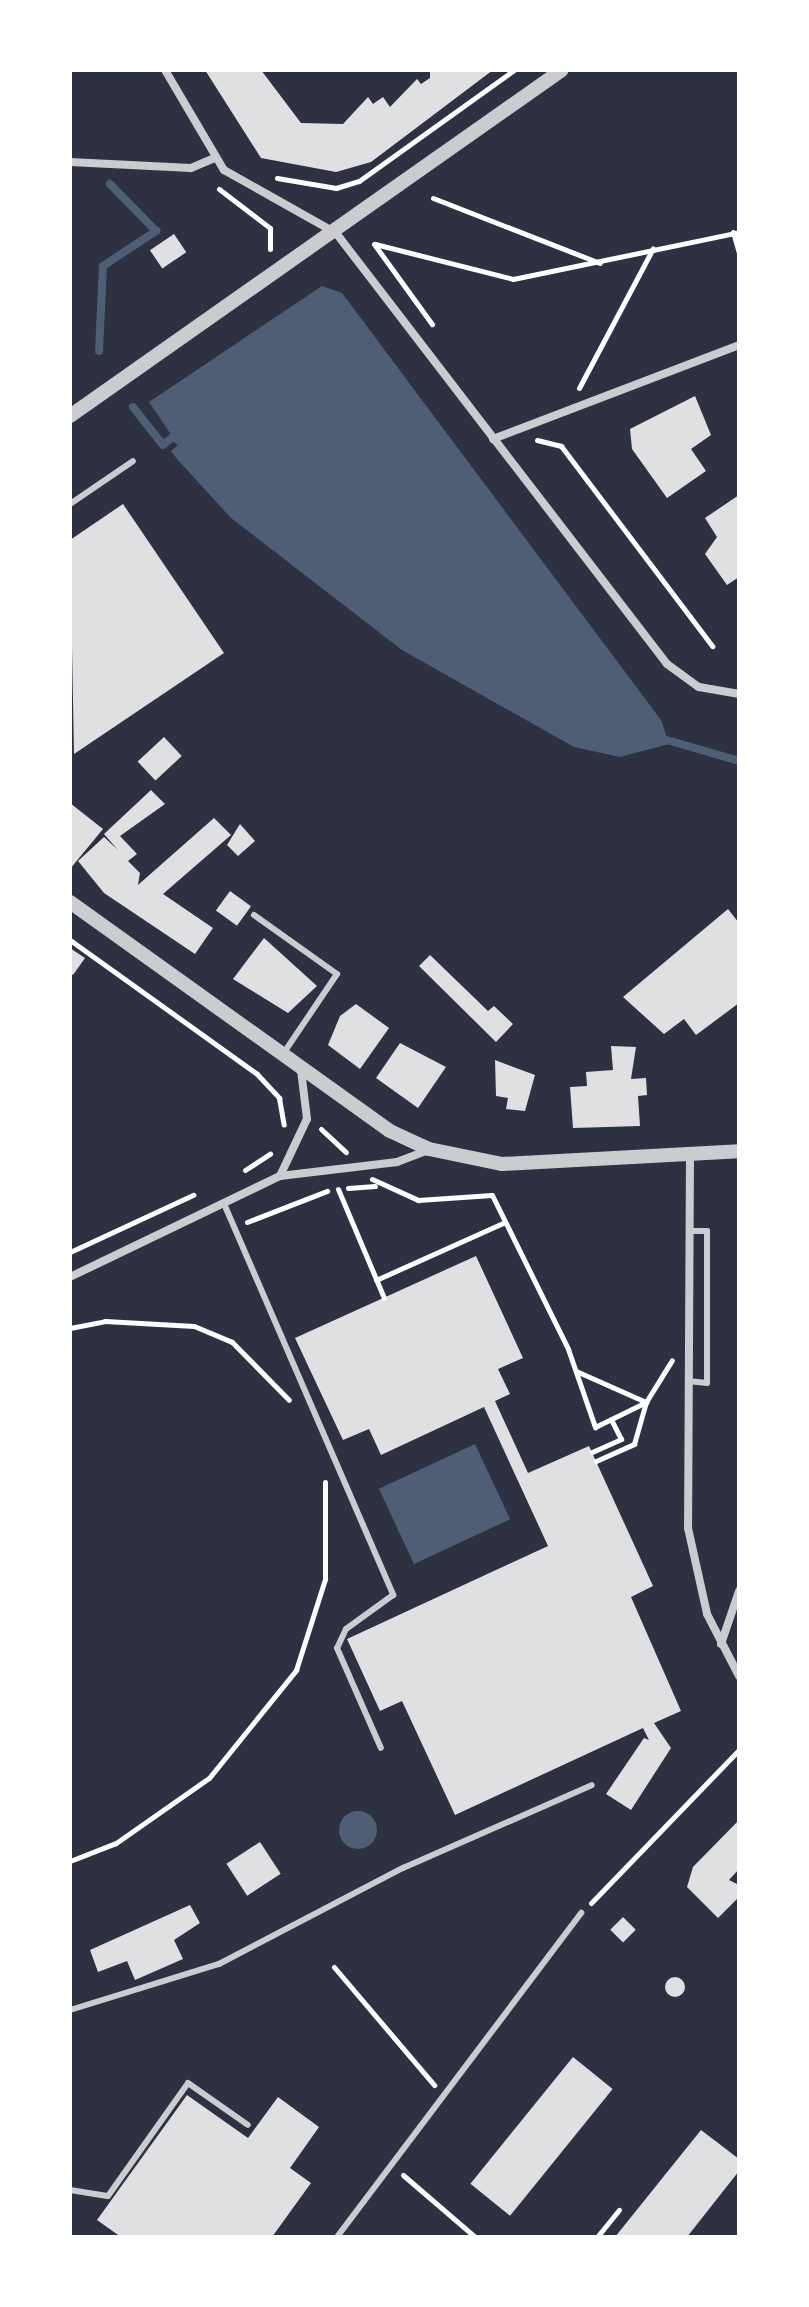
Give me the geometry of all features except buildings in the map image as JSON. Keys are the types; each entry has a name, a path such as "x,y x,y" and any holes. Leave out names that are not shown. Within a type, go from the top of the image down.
{"street":[{"path":"165,70 214,158 236,181 336,233 676,673 699,687 739,694"},
{"path":"70,416 336,233 562,70"},
{"path":"70,162 191,168 214,158"},
{"path":"493,439 739,345"},
{"path":"70,902 299,1066 429,1149 502,1164 739,1151"},
{"path":"280,1176 307,1119 299,1066"},
{"path":"70,1277 225,1206 280,1176 397,1162 429,1149"},
{"path":"690,1154 688,1528 721,1645 739,1676"},
{"path":"721,1645 739,1591"}],"lane":[{"path":"70,504 133,461"},
{"path":"254,915 337,974 283,1054"},
{"path":"225,1206 393,1595 346,1629 337,1648 381,1748"},
{"path":"688,1381 707,1383 707,1231 689,1231"},
{"path":"70,2010 219,1964 403,1868 592,1785"},
{"path":"337,2237 581,1913"},
{"path":"70,2190 108,2196 188,2083 248,2125"}],"path":[{"path":"272,176 322,188 359,181 514,70"},
{"path":"191,168 270,228 268,255"},
{"path":"433,198 601,264"},
{"path":"435,329 374,244 513,279 601,264 653,248 736,232 739,253"},
{"path":"568,410 653,248"},
{"path":"509,432 561,446 712,646"},
{"path":"70,940 257,1074 279,1098 283,1136"},
{"path":"234,1175 277,1145"},
{"path":"235,1227 338,1189 375,1186"},
{"path":"70,1252 207,1189"},
{"path":"338,1189 384,1298"},
{"path":"376,1280 505,1222 576,1371 595,1427 646,1402"},
{"path":"70,1328 105,1321 194,1326 232,1342 293,1405"},
{"path":"596,1461 634,1444 646,1402 689,1332"},
{"path":"576,1371 646,1402"},
{"path":"592,1452 621,1439 611,1419"},
{"path":"70,1861 116,1843 209,1778 296,1670 325,1579 321,1468"},
{"path":"581,1913 739,1750"},
{"path":"334,1967 443,2095"},
{"path":"390,2164 475,2237"},
{"path":"597,2237 619,2210"}],"water":[{"path":"322,286 342,293 661,720 669,744 620,757 574,747 402,650 231,518 177,459 171,451 178,445 149,402"},
{"path":"475,1444 510,1519 414,1564 379,1489"},
{"path":"358,1811 372,1816 377,1830 372,1844 358,1849 344,1844 339,1830 344,1816"}],"waterway":[{"path":"99,351 103,266 156,231 110,184"},
{"path":"133,407 163,445 173,437 182,443"},
{"path":"660,738 739,761"}]}
